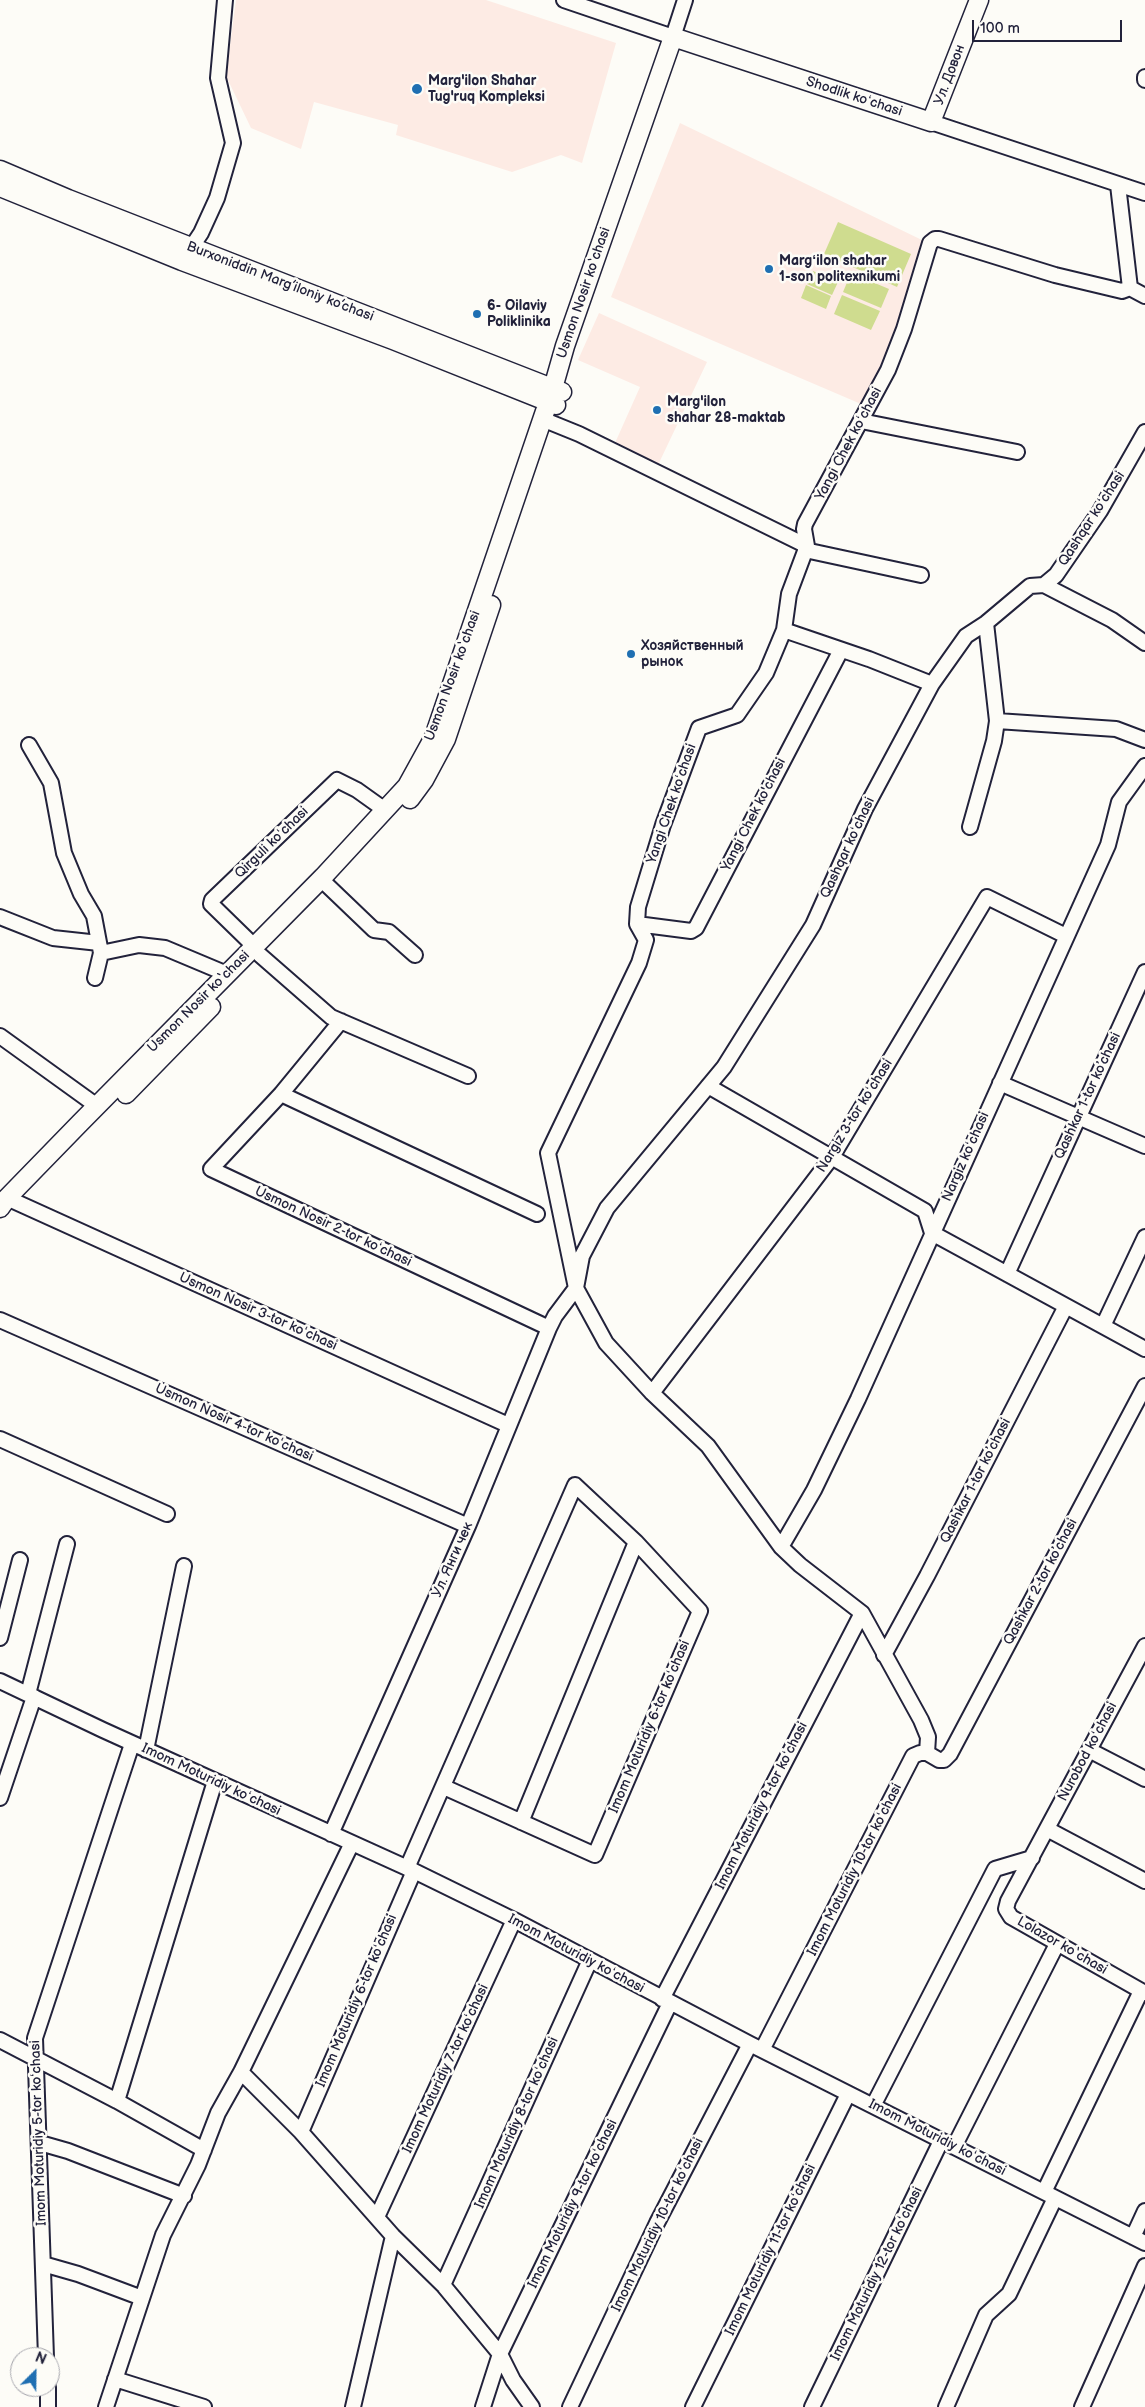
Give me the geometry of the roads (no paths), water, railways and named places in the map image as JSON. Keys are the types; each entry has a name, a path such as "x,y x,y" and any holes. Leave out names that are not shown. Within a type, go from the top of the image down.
{"main road":[{"name":"Ул. Довон","path":"931,122 979,0"},
{"name":"Shodlik koʻchasi","path":"673,37 931,122"},
{"name":"Usmon Nosir ko‘chasi","path":"288,919 327,885 411,798 424,780 446,740 552,405 564,346 673,37"},
{"name":"Burxoniddin Marg’iloniy ko’chasi","path":"0,170 187,254 552,405"},
{"name":"Burxoniddin Marg’iloniy ko’chasi","path":"0,187 187,254"},
{"name":"Usmon Nosir ko‘chasi","path":"6,1205 183,1036 257,951 407,786 434,737 552,405"},
{"name":"Usmon Nosir ko‘chasi","path":"6,1205 97,1106 226,974 257,951"}],"street":[{"path":"187,254 201,233 217,198 233,143 218,78 225,0"},
{"name":"Shodlik koʻchasi","path":"564,0 673,37"},
{"path":"673,37 686,0"},
{"name":"Shodlik koʻchasi","path":"931,122 1118,186 1145,193"},
{"path":"1118,186 1130,288 1145,296"},
{"name":"Yangi Chek koʻchasi","path":"576,1288 548,1153 639,962 646,940 637,924 638,907 663,824 699,728 737,715 766,673 784,630 789,594 806,548 805,524 888,370 904,329 930,243 934,238 1055,275 1122,291 1130,288"},
{"path":"552,405 806,548 921,575"},
{"path":"861,421 1017,452"},
{"name":"Qashqar koʻchasi","path":"576,1288 582,1256 607,1208 724,1068 813,925 865,809 932,684 966,636 986,623 1030,586 1044,585 1056,575 1100,511 1143,442"},
{"path":"1044,585 1112,620 1145,643"},
{"path":"970,827 994,740 996,721 986,623"},
{"path":"784,630 932,684"},
{"name":"Yangi Chek ko'chasi","path":"637,924 692,931 696,928 841,650"},
{"path":"996,721 1116,729 1145,740"},
{"path":"29,745 51,783 54,793 57,826 64,853 80,894 94,916 100,948 95,978"},
{"name":"Nargiz koʻchasi","path":"781,1547 814,1490 858,1399 1108,845 1119,802 1145,766"},
{"name":"Qirguli koʻchasi","path":"257,951 211,904 212,900 337,780 357,790 385,810"},
{"path":"327,885 374,930 389,932 415,955"},
{"name":"Nargiz 3-tor koʻchasi","path":"652,1393 832,1157 987,897 1066,936"},
{"path":"0,917 52,938 100,948 139,945 164,948 226,974"},
{"path":"257,951 331,1017 468,1076"},
{"name":"Qashkar 1-tor koʼchasi","path":"1007,1274 1145,972"},
{"name":"Usmon Nosir 2-tor koʻchasi","path":"340,1021 281,1094 211,1170 550,1328"},
{"path":"0,1036 97,1106"},
{"path":"1000,1083 1145,1146"},
{"path":"708,1086 924,1211 932,1233 1145,1349"},
{"path":"281,1094 537,1214"},
{"name":"Usmon Nosir 3-tor koʻchasi","path":"6,1205 508,1425"},
{"path":"1103,1326 1145,1237"},
{"path":"576,1288 606,1343 652,1393 708,1446 781,1547 807,1571 862,1613 921,1720 928,1738 927,1753"},
{"name":"Ул. Янги чек","path":"331,1834 468,1526 508,1425 555,1316 576,1288"},
{"name":"Qashkar 1-tor koʼchasi","path":"884,1654 932,1568 1066,1306"},
{"name":"Usmon Nosir 4-tor koʻchasi","path":"0,1320 468,1526"},
{"name":"Qashkar 2-tor koʼchasi","path":"927,1753 939,1760 944,1760 950,1754 1145,1386"},
{"path":"0,1439 167,1514"},
{"name":"Imom Moturidiy 6-tor koʻchasi","path":"301,2132 444,1787 575,1485 636,1542 700,1611 595,1855 444,1787"},
{"path":"521,1822 636,1542"},
{"path":"0,1798 31,1696 67,1544"},
{"path":"0,1638 20,1560"},
{"path":"146,1750 184,1566"},
{"name":"Imom Moturidiy 9-tor koʻchasi","path":"483,2407 500,2354 666,2001 862,1613"},
{"name":"Nurobod koʻchasi","path":"1032,1858 1090,1750 1141,1665 1145,1646"},
{"name":"Imom Moturidiy koʻchasi","path":"0,1681 132,1744 352,1843 514,1920 666,2001 1139,2240"},
{"name":"Imom Moturidiy 5-tor koʻchasi","path":"46,2347 35,2038 132,1744"},
{"path":"1090,1750 1145,1779"},
{"name":"Imom Moturidiy 10-tor koʻchasi","path":"570,2407 657,2223 756,2047 913,1756 920,1752 927,1753"},
{"path":"117,2101 214,1781"},
{"path":"1047,1829 1145,1881"},
{"path":"106,2407 158,2247 184,2196 218,2113 241,2072 352,1843"},
{"path":"873,2106 995,1869 1032,1858"},
{"name":"Lolazor ko‘chasi","path":"1032,1858 1008,1901 1006,1909 1011,1917 1143,1992"},
{"name":"Imom Moturidiy 7-tor koʻchasi","path":"377,2217 514,1920"},
{"path":"954,2147 1057,1944"},
{"name":"Imom Moturidiy 8-tor koʻchasi","path":"443,2285 590,1960"},
{"path":"946,2407 986,2316 1009,2294 1050,2195 1143,1992"},
{"path":"0,2040 117,2101 204,2150"},
{"path":"241,2072 301,2132 394,2236 443,2285 500,2354 513,2380 532,2407"},
{"name":"Imom Moturidiy 11-tor koʻchasi","path":"693,2407 848,2094"},
{"name":"Imom Moturidiy 12-tor koʻchasi","path":"812,2407 941,2141"},
{"path":"40,2143 68,2151 184,2196"},
{"path":"1139,2240 1145,2211"},
{"path":"353,2407 394,2236"},
{"path":"43,2264 78,2274 142,2298"},
{"path":"1082,2407 1145,2266"},
{"path":"115,2379 204,2407"}],"place":[{"name":"Marg'ilon Shahar Tug'ruq Kompleksi","path":"417,89"},
{"name":"Margʻilon shahar 1-son politexnikumi","path":"769,269"},
{"name":"6- Oilaviy Poliklinika","path":"477,314"},
{"name":"Marg'ilon shahar 28-maktab","path":"657,410"},
{"name":"Хозяйственный рынок","path":"631,654"}]}
